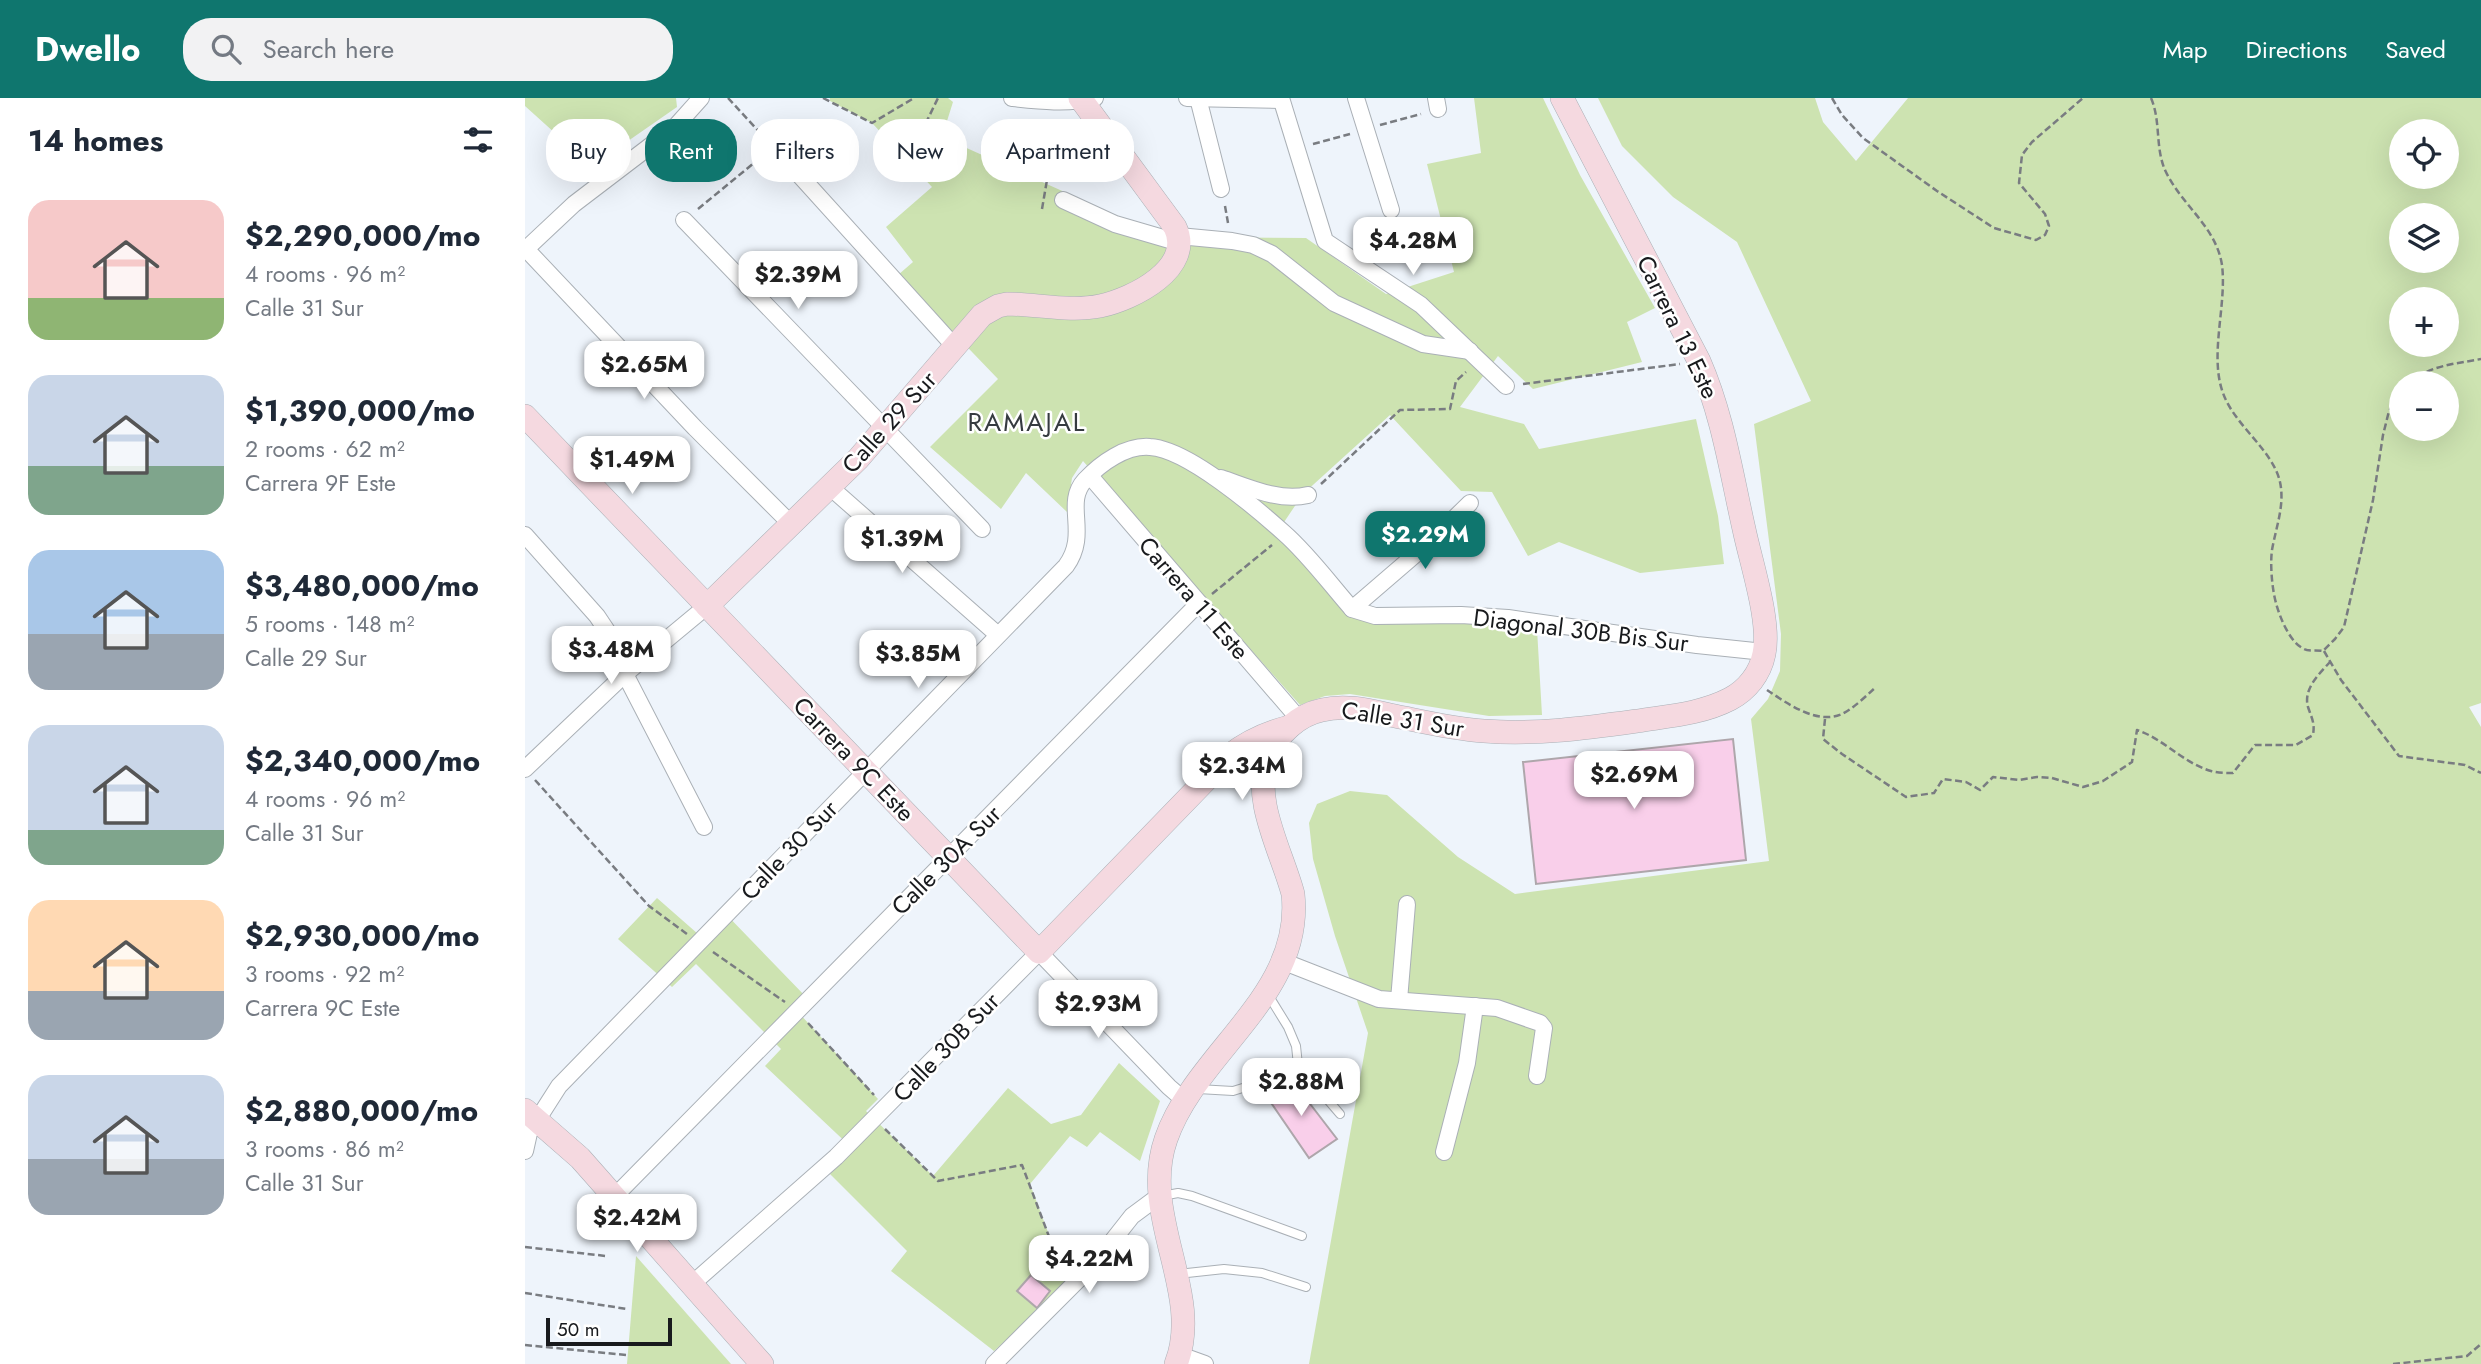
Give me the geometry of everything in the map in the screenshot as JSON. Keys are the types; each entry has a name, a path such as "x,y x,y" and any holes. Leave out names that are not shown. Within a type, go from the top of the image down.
{"street":[{"path":"701,98 675,127 574,204 526,249 695,428 791,524"},
{"path":"1012,98 1079,100 1170,219 1180,240"},
{"path":"1221,189 1194,98 1281,99 1325,241 1422,305 1506,386"},
{"path":"1356,98 1391,210"},
{"name":"Carrera 13 Este","path":"1562,98 1699,361 1714,396 1724,428 1764,622 1764,652"},
{"path":"806,182 955,347"},
{"path":"1063,200 1115,224 1180,240 1232,241 1253,245 1272,254 1334,303 1423,344 1475,356"},
{"path":"684,220 982,529"},
{"name":"Calle 29 Sur","path":"525,769 625,674 707,606 830,487 885,428 982,315 997,306 1022,304 1080,307 1100,306 1119,300 1166,273 1176,261 1180,240"},
{"name":"Carrera 9C Este","path":"525,416 1169,1087 1188,1094"},
{"path":"1090,476 1125,451 1153,447 1182,457 1212,475 1285,534 1352,608 1431,541 1470,503"},
{"path":"1212,475 1294,499 1308,495"},
{"name":"Carrera 11 Este","path":"1090,476 1199,603 1294,723"},
{"name":"Calle 30 Sur","path":"525,1151 531,1114 1073,557 1079,532 1076,498 1079,488 1090,476"},
{"path":"830,487 998,635"},
{"path":"525,535 597,616 609,634 625,674 704,827"},
{"name":"Calle 30A Sur","path":"615,1196 1199,603"},
{"name":"Diagonal 30B Bis Sur","path":"1352,608 1375,616 1461,615 1508,618 1764,652"},
{"path":"1753,680 1764,652"},
{"name":"Calle 31 Sur","path":"1294,723 1322,710 1348,707 1460,728 1517,732 1551,731 1698,711 1730,698 1753,680"},
{"path":"1205,1364 1178,1359 1184,1314 1159,1196 1163,1148 1188,1094 1267,992 1289,942 1295,910 1289,879 1265,806 1262,781 1268,757 1280,736 1294,723"},
{"name":"Calle 30B Sur","path":"692,1284 836,1157 875,1119 1229,756 1263,734 1294,723"},
{"path":"1399,1000 1407,904"},
{"path":"1282,961 1379,999 1497,1008 1540,1023 1544,1028 1537,1076"},
{"path":"1444,1152 1467,1063 1475,1006"},
{"path":"531,1114 580,1158 762,1364"},
{"path":"994,1364 1095,1263 1132,1216 1159,1196"}],"lane":[{"path":"1267,992 1296,1045 1298,1065 1340,1114"},
{"path":"1188,1094 1233,1091 1262,1082 1298,1065"},
{"path":"1159,1196 1178,1193 1192,1196 1303,1236"},
{"path":"1175,1274 1224,1269 1262,1273 1307,1287"}],"path":[{"path":"728,98 751,122"},
{"path":"823,98 872,123 915,98"},
{"path":"928,119 938,98"},
{"path":"1832,98 1842,115 1863,138 1937,191 1994,228 2036,240 2045,235 2049,226 2045,214 2019,183 2022,155 2032,142 2083,98"},
{"path":"2151,98 2156,110 2158,144 2165,171 2214,237 2222,266 2219,363 2223,392 2238,420 2267,458 2279,479 2283,502 2271,554 2276,603 2295,642 2306,650 2323,651 2344,626 2373,500 2389,411"},
{"path":"1042,209 1079,100"},
{"path":"684,220 751,166"},
{"path":"1221,189 1232,241"},
{"path":"1308,495 1400,410 1450,409 1456,381 1475,356"},
{"path":"2428,371 2440,366 2481,359"},
{"path":"1506,386 1699,361"},
{"path":"1199,603 1285,534"},
{"path":"2323,651 2399,756 2465,765 2481,773"},
{"path":"1825,719 1823,738 1906,797 1934,793 1943,779 1966,782 1980,789 1993,777 2019,780 2052,778 2083,786 2103,780 2132,762 2137,730 2153,735 2189,762 2212,772 2233,773 2255,745 2296,745 2313,735 2315,722 2307,704 2312,682 2330,662"},
{"path":"1753,680 1787,704 1825,719 1843,713 1876,687"},
{"path":"875,1119 938,1181 1022,1165 1069,1289"},
{"path":"525,1247 606,1256"},
{"path":"525,1293 627,1309"},
{"path":"2393,1364 2467,1356 2481,1344"},
{"path":"525,1345 626,1355"}],"green space":[{"path":"525,98 676,98 677,107 660,119 645,119 645,129 631,139 631,119 546,119 546,125 525,106"},
{"path":"830,98 948,98 953,102 948,119 873,119 873,124 830,101"},
{"path":"1474,98 1543,98 1580,175 1655,308 1627,322 1642,362 1533,389 1498,356 1460,407 1524,424 1539,449 1696,419 1718,516 1724,564 1640,573 1559,542 1528,556 1492,492 1461,491 1390,415 1303,494 1276,534 1354,615 1382,624 1450,620 1537,629 1542,715 1489,716 1350,694 1325,696 1300,705 1083,461 1072,478 1067,512 1026,473 1001,509 930,447 998,379 898,275 913,262 886,227 932,187 927,182 967,182 967,148 981,154 981,182 1042,182 1165,237 1306,238 1386,294 1454,272 1427,164 1481,153"},
{"path":"1598,98 1815,98 1823,122 1856,161 1908,98 2481,98 2481,703 2469,707 2481,727 2481,1364 1309,1364 1368,1033 1335,936 1313,859 1309,823 1317,804 1350,791 1387,795 1458,857 1515,894 1769,861 1751,719 1768,699 1780,671 1781,634 1754,424 1811,401 1737,242 1673,197 1622,146"},
{"path":"657,898 698,934 721,909 809,1000 798,1012 878,1099 866,1111 933,1176 1008,1088 1051,1124 1081,1115 1119,1063 1160,1101 1140,1161 1100,1132 1087,1147 1070,1136 1030,1184 1067,1283 994,1351 891,1271 907,1251 830,1174 854,1150 765,1066 781,1049 696,964 672,987 618,939"},
{"path":"636,1256 731,1364 627,1364"}],"building":[{"path":"1733,739 1746,860 1536,884 1523,762"},
{"path":"1291,1079 1337,1139 1309,1158 1265,1094"},
{"path":"1031,1275 1050,1291 1037,1308 1017,1291"}],"district":[{"name":"RAMAJAL","path":"1027,422"}]}
